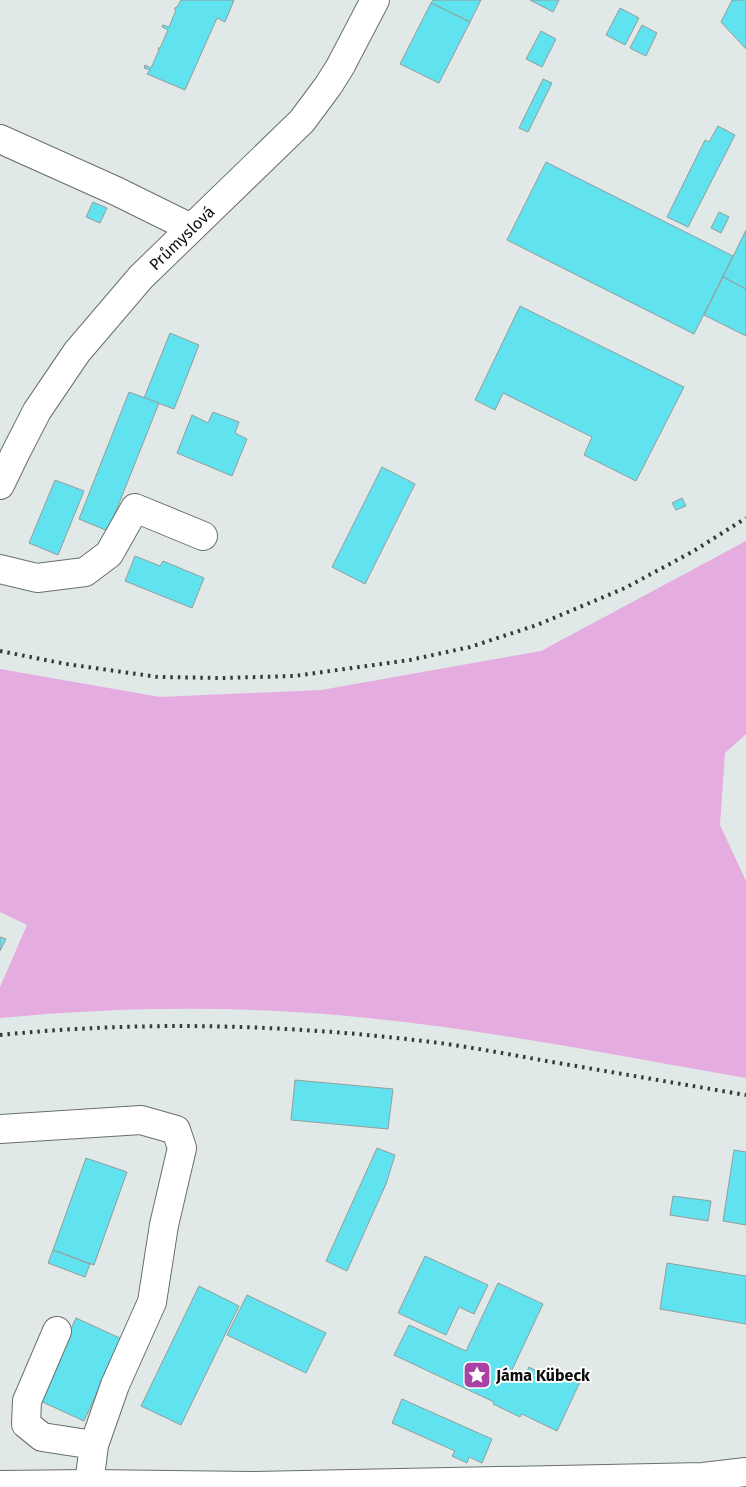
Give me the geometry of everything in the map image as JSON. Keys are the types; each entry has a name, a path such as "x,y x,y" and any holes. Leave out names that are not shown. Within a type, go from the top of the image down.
{"street":[{"name":"Průmyslová","path":"0,485 37,411 77,352 135,284 288,135 310,110 340,67 375,0"},
{"path":"0,139 116,191 191,228"},
{"path":"0,569 37,578 85,572 109,554 135,508 203,536"},
{"path":"0,1129 141,1120 176,1130 182,1148 164,1225 152,1302 115,1385 94,1445 89,1484"},
{"path":"57,1331 27,1401 26,1424 42,1438 94,1445"},
{"path":"0,1485 55,1486 89,1484 252,1487 703,1477 746,1472"}],"shaded area":[{"path":"746,541 746,734 725,753 720,825 746,881 746,1078 470,1031 330,1014 236,1009 141,1009 0,1018 0,987 27,925 0,912 0,669 160,697 321,690 541,651"}],"building":[{"path":"181,0 234,0 225,22 217,18 185,90 147,74 150,70 144,68 145,65 151,68 159,50 158,48 160,48 168,30 162,27 163,25 169,27 176,10 174,9"},
{"path":"433,0 481,0 470,22 431,3"},
{"path":"530,0 559,0 553,12"},
{"path":"732,0 746,0 746,49 721,22"},
{"path":"431,3 470,22 439,83 400,64"},
{"path":"620,8 639,18 625,45 606,35"},
{"path":"642,25 657,33 646,56 630,48"},
{"path":"541,31 556,39 542,67 526,59"},
{"path":"543,79 552,83 528,132 519,128"},
{"path":"718,126 735,135 688,227 667,217 705,140 709,142"},
{"path":"546,162 733,256 694,334 507,240"},
{"path":"93,202 107,208 100,223 86,217"},
{"path":"719,212 729,217 721,233 711,228"},
{"path":"746,230 746,289 723,277"},
{"path":"723,277 746,289 746,336 704,315"},
{"path":"520,306 684,387 636,481 584,455 592,437 503,393 495,410 475,400"},
{"path":"170,333 199,345 174,409 144,398"},
{"path":"129,392 159,403 108,531 79,519"},
{"path":"213,412 239,422 235,433 247,439 232,476 177,453 192,415 208,423"},
{"path":"382,467 415,484 365,584 332,567"},
{"path":"55,480 84,491 58,555 29,543"},
{"path":"682,498 686,506 676,510 672,503"},
{"path":"135,556 160,566 163,561 204,578 192,608 125,581"},
{"path":"0,937 6,939 0,951"},
{"path":"295,1080 393,1089 388,1129 291,1120"},
{"path":"377,1148 395,1155 386,1184 347,1271 326,1261"},
{"path":"734,1150 746,1152 746,1225 723,1221"},
{"path":"86,1158 127,1172 94,1265 53,1250"},
{"path":"673,1196 711,1201 708,1221 670,1215"},
{"path":"53,1250 90,1264 85,1277 48,1263"},
{"path":"425,1256 488,1285 474,1314 459,1307 446,1335 398,1313"},
{"path":"667,1263 746,1276 746,1324 660,1309"},
{"path":"498,1283 543,1304 511,1372 524,1378 529,1367 546,1376 551,1366 581,1380 557,1431 522,1414 520,1417 493,1404 494,1402 394,1355 409,1325 466,1351"},
{"path":"199,1286 239,1306 181,1425 141,1406"},
{"path":"247,1295 326,1333 306,1373 227,1335"},
{"path":"76,1318 122,1339 84,1421 38,1400"},
{"path":"402,1399 492,1439 482,1463 469,1457 467,1463 452,1456 455,1451 392,1423"}],"railway":[{"path":"0,651 66,664 158,677 294,676 410,660 470,647 537,625 625,588 692,552 746,518"},
{"path":"0,1035 156,1026 311,1030 467,1047 746,1095"}],"place":[{"name":"Jáma Kübeck","path":"477,1375"}]}
